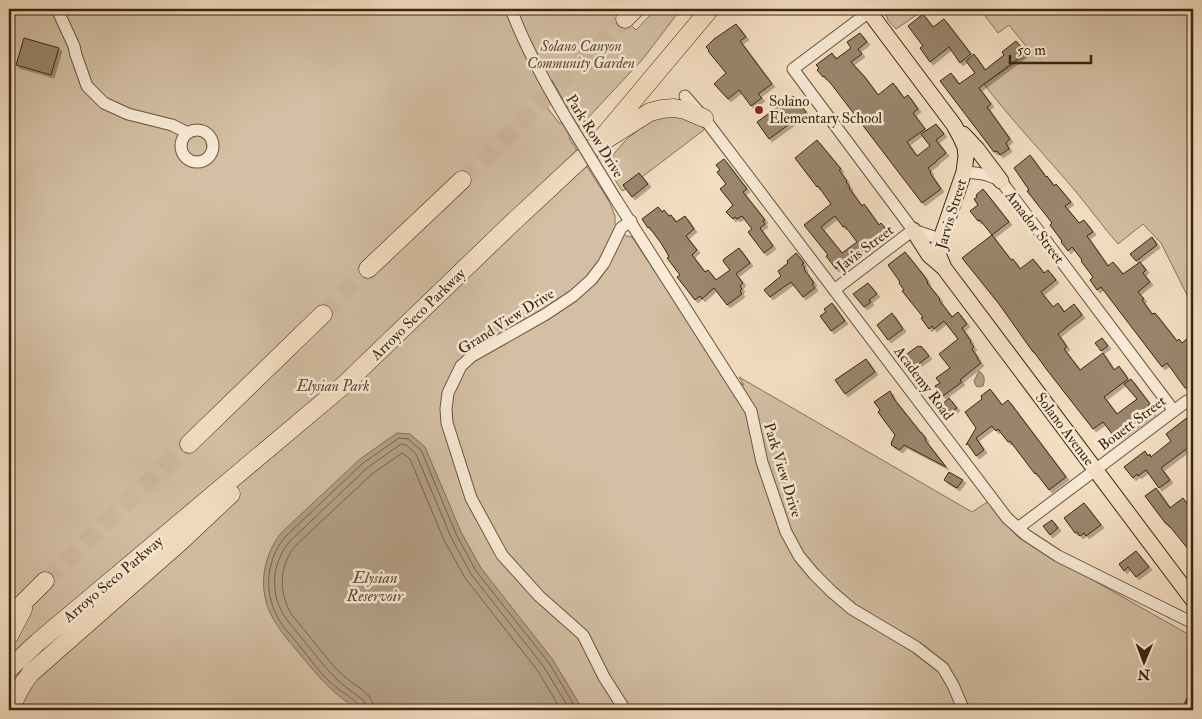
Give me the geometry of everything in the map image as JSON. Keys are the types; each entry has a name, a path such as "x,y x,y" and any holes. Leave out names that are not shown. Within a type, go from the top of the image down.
{"highway":[{"name":"Arroyo Seco Parkway","path":"9,669 38,642 345,384 596,145 710,9"},
{"path":"596,145 650,112 662,108 685,110 704,118"},
{"path":"368,270 462,180"},
{"path":"189,444 323,314"},
{"path":"11,710 18,693 31,673 180,542 345,384"},
{"path":"9,617 45,581"},
{"path":"9,636 27,599"}],"main road":[{"path":"870,10 962,138 966,156 964,172"},
{"path":"954,125 977,149 1001,181"},
{"name":"Jarvis Street","path":"942,262 938,247 964,172"},
{"name":"Solano Avenue","path":"914,230 929,256 942,262 1193,600"}],"street":[{"path":"57,9 74,46 87,86 104,103 128,114 172,125 188,133"},
{"name":"Park Row Drive","path":"511,9 518,29 544,82 615,198"},
{"path":"870,10 793,69 914,230 940,239"},
{"name":"Academy Road","path":"685,96 704,118 1007,518 1026,535 1058,556 1193,623"},
{"name":"Amador Street","path":"964,172 981,173 1001,181 1174,411"},
{"name":"Park View Drive","path":"615,198 751,411 762,462 786,532 799,556 820,580 852,609 916,647 943,668 953,685 962,710"},
{"name":"Grand View Drive","path":"625,710 604,678 583,635 539,596 502,555 471,498 447,423 446,409 448,394 461,366 472,356 546,314 573,296 591,280 604,263 621,228 631,221"},
{"name":"Javis Street","path":"834,290 914,230"},
{"name":"Bouett Street","path":"1018,528 1187,401 1193,401"}],"green space":[{"name":"Elysian Park","path":"9,9 617,9 636,30 656,9 681,9 642,60 569,138 610,203 615,216 615,223 626,236 632,237 722,373 744,385 739,377 972,512 989,501 1004,523 1019,538 1193,637 1193,710 20,710 21,706 9,682 9,351 12,326 13,271 9,249","holes":["552,80 572,112 560,124 537,95"]},
{"path":"884,9 925,9 896,29 888,20"},
{"path":"980,9 1193,9 1193,307 1161,243 1143,224 1118,244 984,84 1031,52 1009,25 998,33"},
{"path":"661,115 684,117 705,129 642,177 623,185 626,189 622,191 605,164 625,141 647,122"}],"water":[{"path":"979,371 984,380 983,386 979,387 976,386 974,381"},
{"name":"Elysian Reservoir","path":"397,433 410,434 425,447 461,532 481,568 553,660 583,710 358,710 337,695 322,680 279,629 266,602 264,591 265,567 274,544 281,533 360,459"}],"building":[{"path":"923,14 933,27 944,19 971,54 960,63 949,47 930,62 920,48 923,46 908,26"},
{"path":"736,24 746,37 740,41 772,84 758,94 762,98 751,106 739,90 728,99 714,84 726,73 706,47"},
{"path":"860,33 867,42 858,49 862,54 851,62 878,95 893,83 904,98 908,95 918,109 913,113 925,129 907,142 917,156 930,146 921,134 936,124 944,134 936,140 946,153 928,168 941,189 922,203 832,85 817,70 819,68 816,65 832,53 836,59 851,48 847,42"},
{"path":"24,38 59,48 51,75 16,65"},
{"path":"1016,41 1026,53 979,88 991,104 987,107 1010,139 1006,143 1009,149 1000,155 997,151 994,152 940,81 951,73 959,84 975,73 966,61 974,54 985,70 1004,55 1002,52"},
{"path":"793,96 806,112 769,139 757,122"},
{"path":"817,140 841,169 839,170 847,181 849,188 862,206 864,204 879,225 881,223 888,231 836,269 826,256 828,255 804,225 831,204 795,158","holes":["835,216 843,227 845,226 857,242 842,253 821,227"]},
{"path":"1030,155 1046,177 1054,186 1056,184 1071,202 1065,206 1079,223 1084,220 1093,232 1087,236 1108,266 1113,262 1123,274 1140,262 1146,270 1143,273 1150,282 1138,292 1144,299 1142,300 1177,341 1179,339 1182,343 1188,338 1193,344 1193,387 1185,388 1167,363 1162,367 1101,287 1097,290 1090,280 1093,277 1072,247 1068,251 1061,242 1050,225 1052,223 1027,191 1029,190 1014,168"},
{"path":"724,159 747,189 743,192 765,220 763,221 765,224 760,228 773,246 764,253 748,232 752,229 742,216 733,219 726,212 733,205 720,189 726,184 717,172 720,170 716,165"},
{"path":"639,173 648,184 632,197 623,185"},
{"path":"983,189 1009,222 992,235 970,211 978,205 974,199"},
{"path":"658,207 662,212 664,210 669,216 671,215 676,222 685,216 694,229 686,236 697,250 692,255 705,272 708,270 716,280 730,270 723,261 724,259 739,248 750,263 736,274 743,283 740,286 742,294 727,305 714,288 702,299 700,296 695,300 677,277 680,275 667,258 669,257 661,243 642,219"},
{"path":"992,235 1020,269 1033,259 1044,273 1048,270 1056,280 1041,292 1053,307 1058,303 1064,312 1074,304 1082,315 1058,334 1067,347 1064,349 1080,370 1103,353 1114,370 1119,366 1128,379 1104,397 1117,414 1137,399 1124,384 1131,379 1150,404 1148,405 1153,412 1116,439 1103,422 1093,429 962,258"},
{"path":"1152,237 1157,245 1136,261 1130,254"},
{"path":"905,252 925,277 927,283 952,317 958,312 967,324 962,328 971,341 974,347 972,349 981,363 960,380 962,382 943,396 935,386 940,383 936,378 950,368 939,354 958,339 944,321 934,329 932,326 929,329 921,318 923,317 902,291 904,290 900,282 888,265"},
{"path":"796,253 804,263 802,264 804,269 814,283 812,284 815,288 803,297 791,282 770,297 764,290 781,276 778,271"},
{"path":"868,283 877,294 864,307 853,294"},
{"path":"832,303 845,321 831,331 820,316 826,312 824,309"},
{"path":"892,313 903,329 888,340 877,325"},
{"path":"1102,338 1108,346 1101,351 1095,343"},
{"path":"918,346 921,346 929,356 912,369 903,357"},
{"path":"866,359 875,372 845,394 835,380"},
{"path":"990,389 1002,405 1008,400 1066,477 1049,490 1010,441 1008,442 998,429 996,431 992,426 976,438 984,450 976,456 968,444 966,445 976,428 965,412 982,399 981,396"},
{"path":"890,391 894,399 922,433 925,440 946,467 904,445 900,450 891,445 895,435 878,412 880,410 874,402"},
{"path":"949,398 957,408 947,415 940,406"},
{"path":"1188,417 1193,425 1193,444 1161,468 1170,480 1159,488 1146,470 1133,478 1124,467 1145,451 1151,457 1171,441 1166,434"},
{"path":"949,472 963,480 957,488 944,480"},
{"path":"1156,488 1170,508 1183,498 1193,512 1193,555 1145,496"},
{"path":"1084,503 1101,525 1086,536 1084,533 1080,536 1077,532 1075,533 1064,518"},
{"path":"1052,520 1058,528 1050,535 1043,526"},
{"path":"1136,551 1149,567 1136,577 1128,567 1124,571 1119,564"},
{"path":"1187,698 1193,700 1193,710 1182,710"}],"tunnel":[{"path":"462,180 625,19"},
{"path":"323,314 368,269"},
{"path":"45,581 189,444"}],"place":[{"name":"Solano Elementary School","path":"759,110"}],"park label":[{"name":"Solano Canyon Community Garden","path":"581,54"}]}
